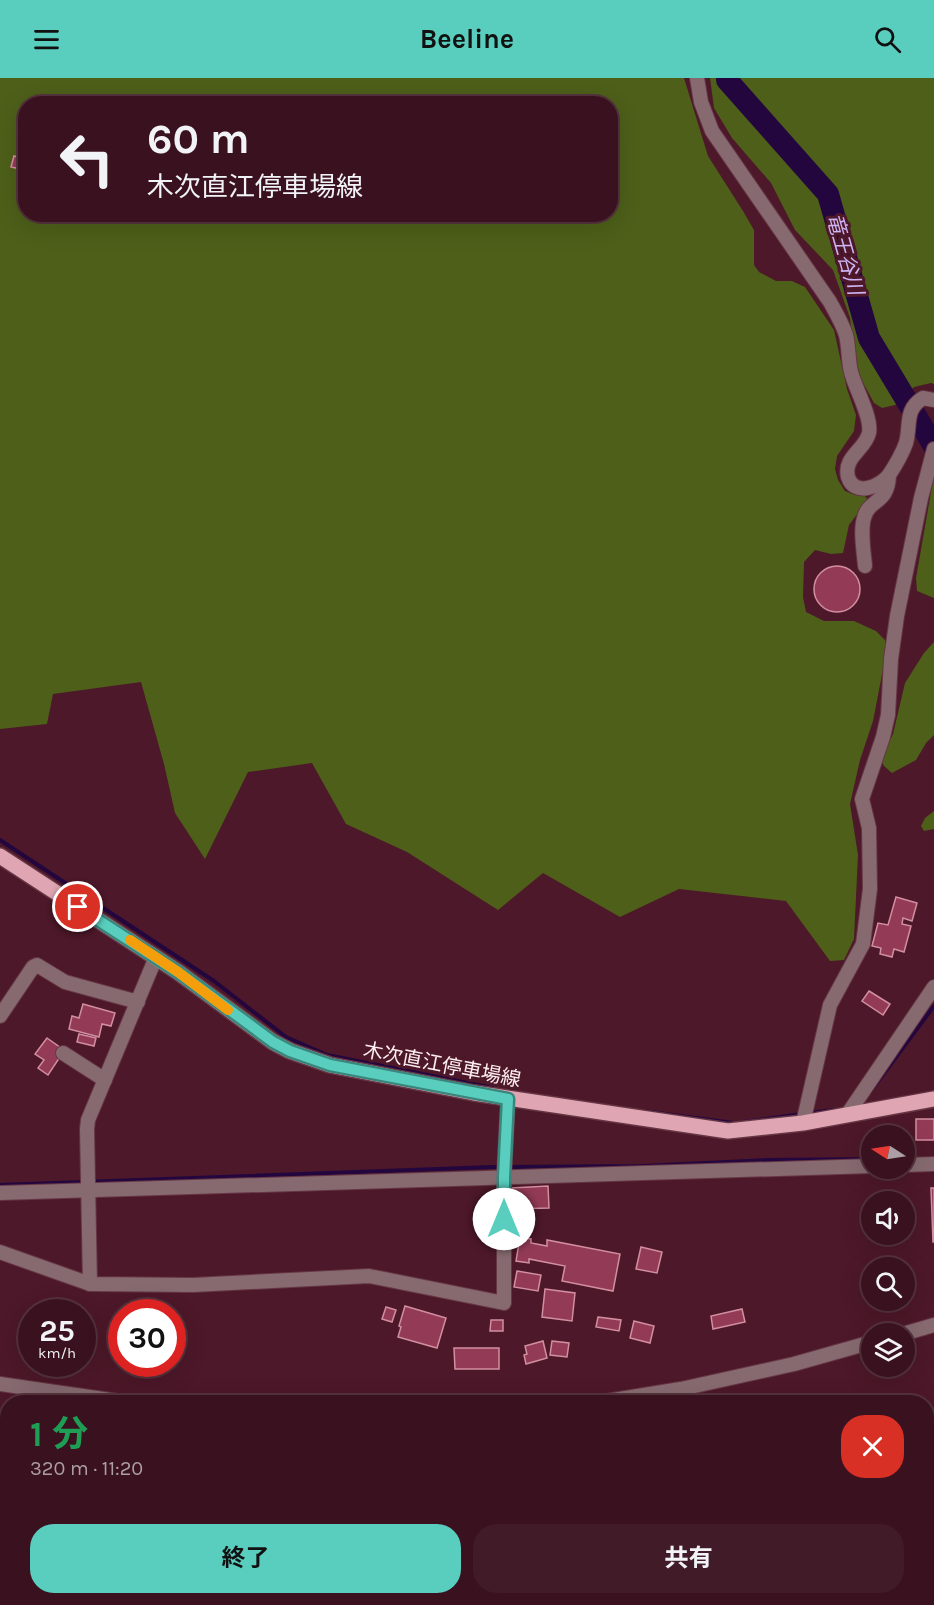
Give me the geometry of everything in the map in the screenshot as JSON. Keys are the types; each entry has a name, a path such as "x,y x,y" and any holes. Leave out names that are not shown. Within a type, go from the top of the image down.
{"main road":[{"name":"木次直江停車場線","path":"0,856 156,957 273,1042 306,1058 330,1065 508,1099 728,1131 803,1123 934,1099"}],"street":[{"path":"697,78 701,102 712,131 831,302 846,337 850,370 869,424 866,439 848,465 852,485 867,488 876,487 883,482 905,446 908,419 913,406 923,398 934,400"},
{"path":"803,1123 830,1005 863,944 870,889 869,828 862,799 888,716 891,659 897,616 921,498 934,449"},
{"path":"865,566 862,526 864,516 887,491 889,475"},
{"path":"90,1284 87,1190 88,1120 156,957"},
{"path":"0,1016 33,967 37,965 64,982 138,1002"},
{"path":"847,1115 934,987"},
{"path":"63,1053 105,1080"},
{"path":"0,1252 90,1284 193,1285 369,1276 504,1303 504,1177 508,1099"},
{"path":"915,1165 934,1164"},
{"path":"0,1193 861,1166"},
{"path":"915,1331 934,1325"},
{"path":"644,1395 794,1364 861,1345"},
{"path":"0,1384 76,1395"}],"green space":[{"path":"0,78 684,78 708,156 754,230 754,265 759,272 776,281 792,281 805,287 834,330 847,389 856,415 854,431 837,456 835,469 838,480 845,491 865,496 868,500 849,525 843,553 831,554 815,550 804,562 803,597 806,612 824,621 854,621 876,631 885,640 886,654 873,721 860,760 850,804 858,855 854,939 844,960 830,961 786,901 679,889 620,917 543,873 498,910 407,852 346,824 312,763 248,772 205,859 175,813 141,682 53,694 47,724 0,729"},
{"path":"710,78 934,78 934,384 914,387 895,405 882,408 874,403 861,379 855,359 850,318 833,270 795,230 771,183 732,138 714,108"},
{"path":"934,475 934,598 917,591 916,578"},
{"path":"934,642 934,735 926,743 916,760 892,773 881,760 893,734 905,683 924,653"},
{"path":"934,811 934,829 924,831 921,826 925,818"}],"building":[{"path":"14,156 18,157 18,168 11,167"},
{"path":"837,566 853,573 860,589 853,605 837,612 821,605 814,589 821,573"},
{"path":"896,897 917,903 912,921 903,918 902,924 911,926 904,952 894,949 892,957 880,954 881,948 872,946 878,923 888,925"},
{"path":"869,991 890,1004 883,1015 862,1001"},
{"path":"83,1004 115,1013 111,1026 102,1024 99,1037 69,1029 72,1016 79,1018"},
{"path":"79,1034 96,1038 94,1046 77,1042"},
{"path":"47,1038 61,1048 56,1054 60,1057 48,1075 38,1068 44,1060 35,1054"},
{"path":"916,1119 934,1119 934,1140 916,1140"},
{"path":"548,1186 549,1208 512,1209 511,1188"},
{"path":"931,1188 934,1188 934,1242 933,1242"},
{"path":"520,1237 531,1239 531,1243 547,1246 547,1240 620,1254 613,1291 562,1281 565,1266 529,1259 529,1263 516,1261"},
{"path":"641,1247 662,1252 657,1273 636,1269"},
{"path":"517,1271 541,1275 538,1291 514,1287"},
{"path":"545,1289 575,1293 572,1321 542,1317"},
{"path":"405,1306 446,1318 437,1348 398,1337"},
{"path":"386,1307 396,1310 392,1322 382,1319"},
{"path":"742,1309 745,1322 713,1329 711,1316"},
{"path":"598,1317 621,1320 619,1331 596,1327"},
{"path":"491,1320 503,1320 503,1331 490,1331"},
{"path":"634,1321 654,1326 650,1343 630,1338"},
{"path":"543,1341 547,1358 526,1364 525,1346"},
{"path":"552,1341 569,1343 567,1357 550,1355"},
{"path":"454,1348 499,1348 499,1369 455,1369"}],"waterway":[{"name":"竜王谷川","path":"727,80 828,194 869,338 934,446"},
{"path":"0,840 214,981 286,1037 327,1055 493,1088"},
{"path":"870,1092 934,1006"},
{"path":"809,1113 834,1110"},
{"path":"643,1111 733,1123"},
{"path":"744,1122 802,1114"},
{"path":"0,1185 492,1167 643,1166 768,1160 861,1159"}],"slow traffic":[{"path":"130,940 178,972 228,1010"}],"route":[{"path":"78,907 178,972 273,1042 290,1051 330,1065 508,1099 504,1219"}]}
